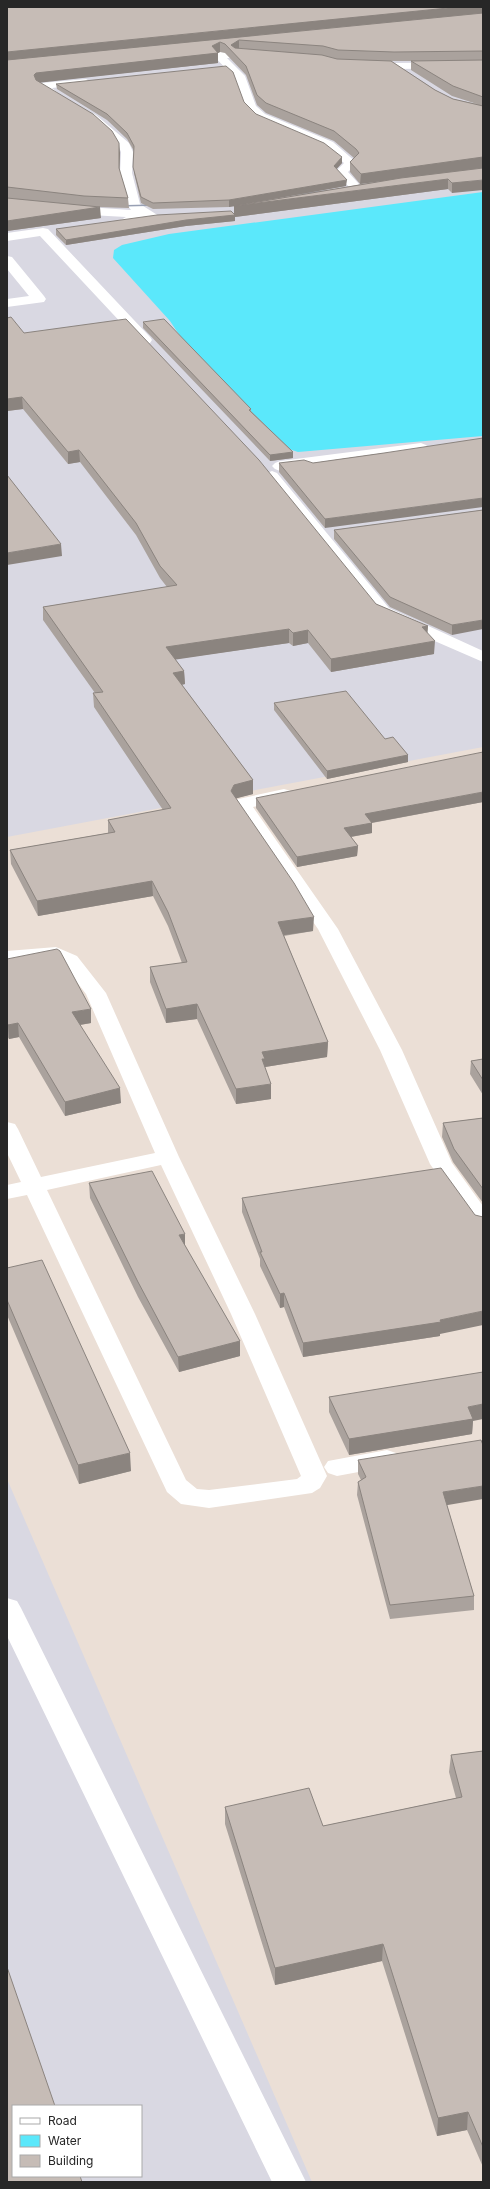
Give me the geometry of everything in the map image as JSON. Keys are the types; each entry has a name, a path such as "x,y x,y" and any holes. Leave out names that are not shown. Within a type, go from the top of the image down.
{"street":[{"path":"224,44 205,45 219,55 239,76 251,107 261,116 304,133 329,145 351,162 341,172 358,186 341,193"},
{"path":"219,55 266,54"},
{"path":"412,79 390,66 483,65"},
{"path":"216,68 229,66"},
{"path":"70,105 40,86 96,81"},
{"path":"83,111 96,119 123,144 127,152 126,174 133,196 134,206 153,216 103,224"},
{"path":"61,209 162,215"},
{"path":"7,237 50,231 157,353"},
{"path":"7,260 39,299 7,303"},
{"path":"436,446 265,468 328,534 383,612 483,657"},
{"path":"304,791 241,804 328,929 391,1050 441,1164 483,1223"},
{"path":"7,957 56,953 70,960 82,972 96,993 168,1157 243,1314 314,1476 310,1482 303,1487 209,1499 190,1497 176,1486 7,1129"},
{"path":"7,1192 168,1157"},
{"path":"337,1467 406,1456"},
{"path":"7,1608 289,2182"}],"shaded area":[{"path":"7,7 483,7 483,747 7,837"},
{"path":"7,1479 312,2182 7,2182"}],"water":[{"path":"483,192 483,436 298,452 286,448 186,345 170,321 113,258 114,250 122,245 169,234"}],"building":[{"path":"7,7 458,7 7,52"},
{"path":"483,13 483,51 394,52 338,50 323,46 239,40 231,45 235,48 322,55 337,59 391,61 435,90 453,99 483,106 483,157 361,174 350,162 359,153 356,149 334,131 266,103 257,95 246,66 225,44 220,42 212,46 218,53 36,73 34,75 36,80 93,114 112,131 119,143 119,168 128,198 84,196 7,187 7,60"},
{"path":"483,60 483,97 453,86 411,61"},
{"path":"226,66 233,72 244,102 256,114 324,143 342,157 334,166 347,180 229,200 153,203 141,197 133,167 134,146 127,133 107,114 56,84"},
{"path":"483,168 483,180 452,183 448,179 234,206 401,178"},
{"path":"7,198 100,207 7,221"},
{"path":"231,211 235,215 186,220 66,240 56,229 157,215"},
{"path":"11,317 24,333 126,319 259,460 376,604 428,626 422,627 435,641 331,659 308,630 293,633 289,629 166,647 184,671 173,673 253,780 234,785 231,791 294,883 314,917 278,922 328,1042 262,1052 265,1059 262,1059 271,1084 236,1089 197,1004 166,1009 150,967 187,962 168,912 152,881 37,901 10,850 115,832 108,820 171,808 93,693 103,692 43,607 177,585 160,566 136,523 79,450 68,452 22,397 7,399 7,318"},
{"path":"164,319 251,409 249,410 293,452 270,455 143,322"},
{"path":"483,438 483,498 325,519 279,463 304,460 313,463"},
{"path":"7,475 61,544 7,553"},
{"path":"483,510 483,620 452,625 390,597 334,530"},
{"path":"346,691 385,739 393,737 408,755 327,771 274,703"},
{"path":"483,752 483,792 365,814 372,823 344,828 358,846 297,857 256,798"},
{"path":"57,949 60,951 91,1009 72,1012 120,1088 65,1102 18,1023 8,1025 7,1023 7,959"},
{"path":"483,1059 483,1080 471,1061"},
{"path":"483,1118 483,1189 454,1149 443,1123"},
{"path":"441,1168 475,1215 483,1217 483,1311 440,1320 441,1322 303,1343 284,1293 280,1294 260,1252 262,1252 242,1198"},
{"path":"152,1171 185,1234 179,1235 240,1341 178,1357 138,1282 89,1183"},
{"path":"42,1260 130,1453 78,1465 7,1300 7,1268"},
{"path":"483,1372 483,1404 468,1407 473,1419 349,1439 329,1397"},
{"path":"481,1440 483,1445 483,1486 443,1492 474,1596 390,1605 358,1482 366,1477 358,1460"},
{"path":"483,1751 483,2147 468,2112 438,2118 383,1944 275,1968 225,1807 309,1788 323,1826 462,1797 451,1755"},
{"path":"7,1967 55,2105 12,2105 12,2177 80,2177 82,2182 7,2182"}],"railway":[{"path":"296,194 336,190"},
{"path":"117,206 157,205"}]}
